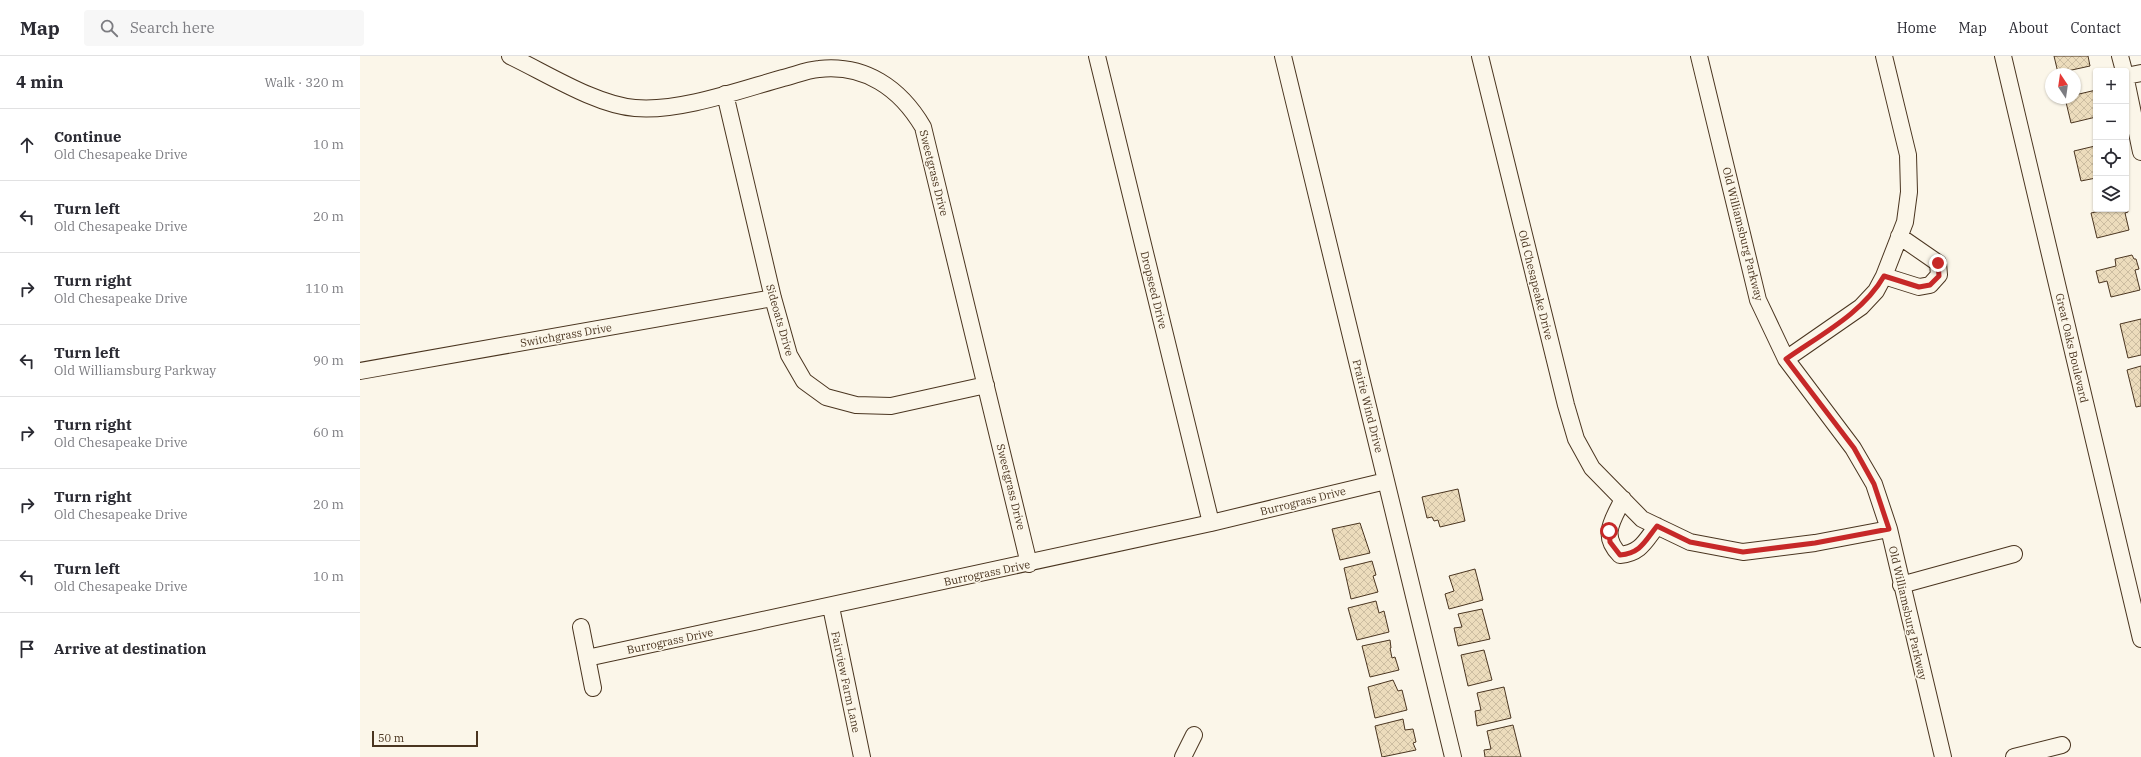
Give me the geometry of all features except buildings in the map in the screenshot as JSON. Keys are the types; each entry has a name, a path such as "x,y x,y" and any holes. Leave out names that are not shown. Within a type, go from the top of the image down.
{"street":[{"name":"Sweetgrass Drive","path":"510,56 604,101 636,108 667,107 725,94 818,69 844,70 864,74 882,82 911,107 923,127 1029,564"},
{"name":"Dropseed Drive","path":"1097,56 1211,523"},
{"name":"Prairie Wind Drive","path":"1283,56 1453,757"},
{"name":"Old Chesapeake Drive","path":"1480,56 1566,405 1576,439 1592,468 1642,519 1690,542 1743,552 1815,543 1889,529"},
{"name":"Old Williamsburg Parkway","path":"1698,56 1758,300 1786,359 1854,448 1874,484 1889,529 1942,757"},
{"path":"1786,359 1861,307 1876,291 1884,276 1905,222 1909,192 1908,155 1884,56"},
{"name":"Great Oaks Boulevard","path":"2003,56 2135,592 2141,639"},
{"path":"2120,56 2123,68"},
{"path":"2129,75 2141,73"},
{"name":"Sideoats Drive","path":"725,94 773,298 789,355 804,381 826,397 856,405 891,406 986,385"},
{"path":"2129,94 2141,152"},
{"path":"1884,276 1919,287 1930,285 1939,276 1938,263 1900,236"},
{"name":"Switchgrass Drive","path":"360,371 773,298"},
{"name":"Burrograss Drive","path":"587,658 1029,564 1211,523 1386,481"},
{"path":"1623,499 1609,531 1610,542 1620,555 1630,554 1639,549 1657,526"},
{"path":"1901,585 2014,554"},
{"name":"Fairview Farm Lane","path":"831,607 862,757"},
{"path":"581,627 593,688"},
{"path":"1183,757 1194,735"},
{"path":"2014,757 2062,745"}],"route":[{"path":"1609,531 1610,542 1613,548 1620,555 1630,554 1639,549 1657,526 1690,542 1743,552 1815,543 1889,529 1874,484 1854,448 1786,359 1861,307 1876,291 1884,276 1919,287 1930,285 1939,276 1938,263"}]}
